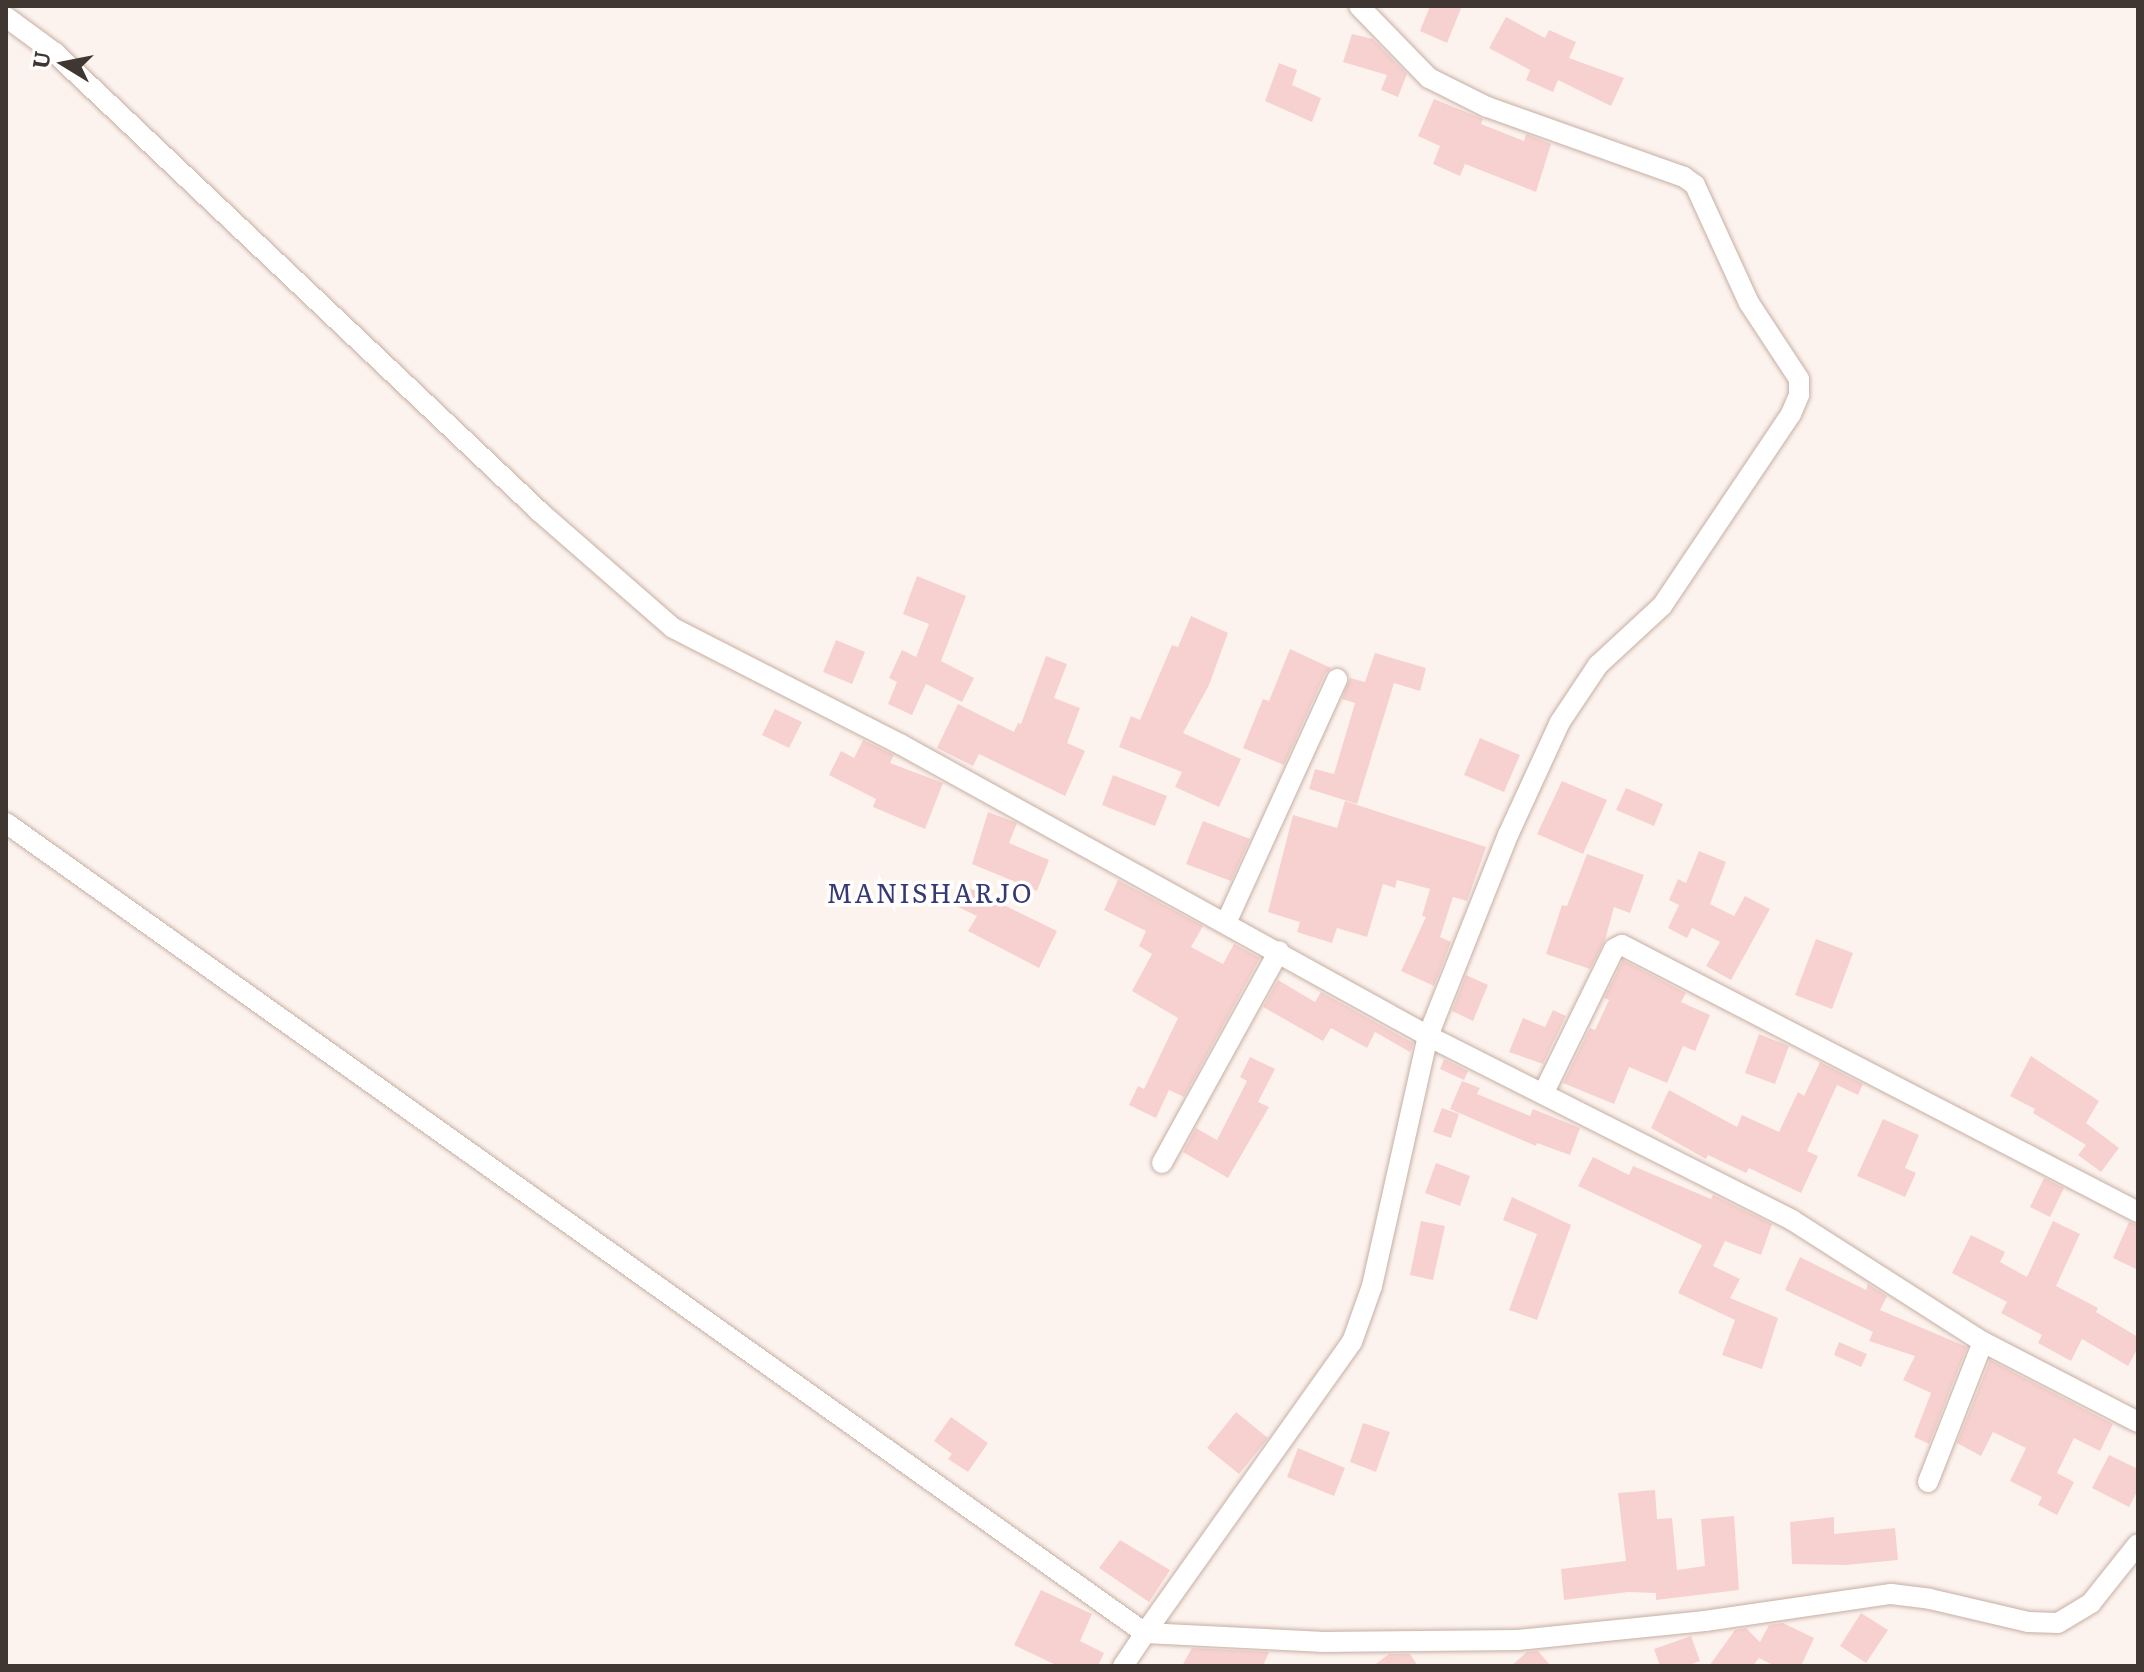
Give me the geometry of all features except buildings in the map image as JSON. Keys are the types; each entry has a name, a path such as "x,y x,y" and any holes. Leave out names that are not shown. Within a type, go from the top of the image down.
{"street":[{"path":"1123,1666 1352,1342 1372,1286 1428,1036 1508,835 1560,722 1598,665 1662,606 1791,414 1799,395 1799,379 1749,303 1695,185 1684,177 1487,107 1429,78 1359,6"},
{"path":"6,17 55,53 540,512 673,628 900,744 1428,1036 1792,1220 1983,1342 2138,1422"},
{"path":"1226,923 1337,679"},
{"path":"6,823 1145,1633 1320,1642 1518,1640 1705,1621 1891,1594 1930,1599 2028,1622 2058,1623 2091,1603 2138,1544"},
{"path":"1544,1092 1614,949 1622,945 2138,1212"},
{"path":"1162,1163 1279,951"},
{"path":"1928,1482 1983,1342"}],"district":[{"name":"MANISHARJO","path":"930,892"}]}
